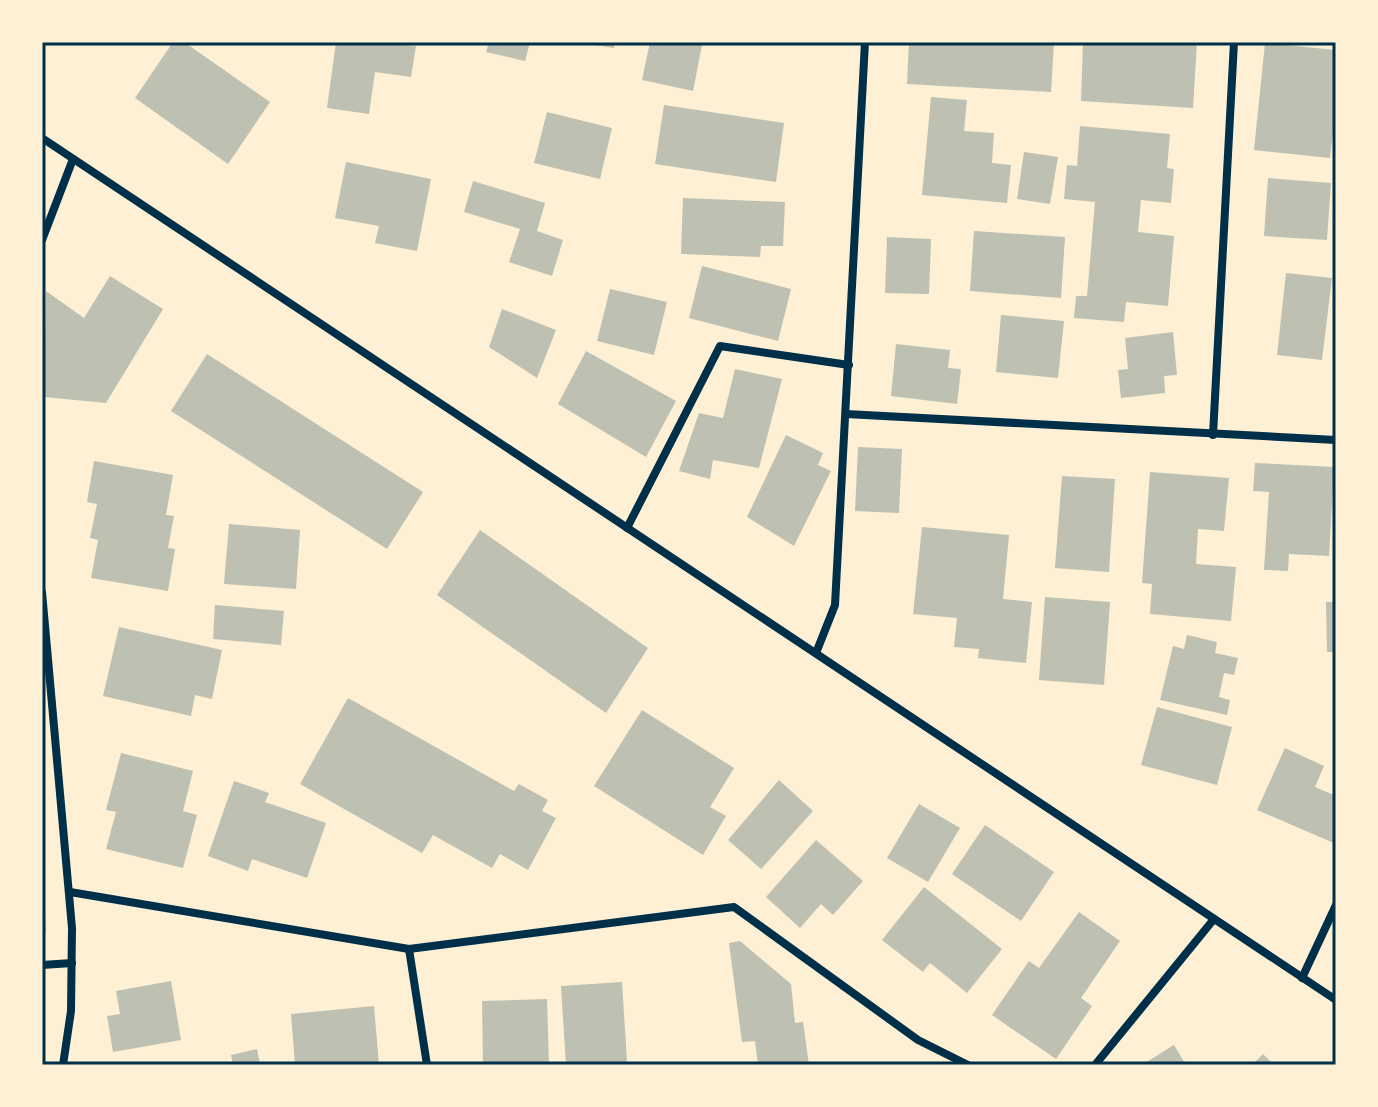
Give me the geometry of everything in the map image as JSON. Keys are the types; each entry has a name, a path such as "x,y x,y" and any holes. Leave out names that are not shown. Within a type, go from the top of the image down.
{"street":[{"path":"816,653 835,605 865,42"},
{"path":"1213,435 1234,42"},
{"path":"42,138 1336,1000"},
{"path":"42,240 73,159"},
{"path":"627,528 720,346 849,365"},
{"path":"846,414 1336,440"},
{"path":"42,592 70,892 71,1011 63,1065"},
{"path":"70,892 409,949 734,907 918,1040 968,1065"},
{"path":"1302,978 1336,905"},
{"path":"1095,1065 1214,919"},
{"path":"409,949 427,1065"},
{"path":"42,965 72,963"}],"building":[{"path":"173,42 184,42 270,102 228,164 135,98"},
{"path":"336,42 416,46 411,77 375,72 369,114 327,108"},
{"path":"489,42 530,42 525,61 486,52"},
{"path":"587,42 615,42 614,48"},
{"path":"650,42 702,45 693,91 642,80"},
{"path":"909,42 1054,42 1051,92 907,84"},
{"path":"1083,42 1197,42 1193,108 1081,101"},
{"path":"1265,43 1336,50 1336,104 1330,158 1254,150"},
{"path":"931,97 967,100 964,131 994,133 992,163 1011,165 1007,203 922,195"},
{"path":"664,105 784,123 776,182 655,164"},
{"path":"547,112 612,128 600,179 534,163"},
{"path":"1080,126 1170,134 1167,168 1174,169 1171,203 1141,200 1138,232 1174,236 1168,306 1126,302 1124,322 1074,318 1076,296 1087,296 1095,202 1064,199 1067,165 1077,166"},
{"path":"1024,152 1058,157 1050,204 1017,199"},
{"path":"346,162 431,179 417,251 375,243 379,226 335,218"},
{"path":"1268,178 1331,183 1327,240 1264,236"},
{"path":"473,181 545,203 537,231 563,240 552,276 509,262 520,229 464,212"},
{"path":"683,198 785,202 783,246 761,246 760,257 681,254"},
{"path":"974,231 1065,237 1061,298 970,291"},
{"path":"887,237 931,239 929,294 885,293"},
{"path":"702,266 791,289 778,341 689,318"},
{"path":"1286,273 1332,278 1322,360 1277,355"},
{"path":"110,276 163,309 106,403 44,397 46,291 84,318"},
{"path":"610,289 667,302 654,355 597,341"},
{"path":"502,309 556,330 537,378 489,347"},
{"path":"1001,315 1064,321 1058,378 996,372"},
{"path":"1173,332 1177,375 1164,376 1165,393 1121,398 1118,370 1128,369 1125,338"},
{"path":"896,344 950,350 948,368 961,369 957,404 891,396"},
{"path":"586,351 676,401 646,457 558,404"},
{"path":"207,354 423,492 387,549 171,411"},
{"path":"735,369 782,379 759,468 713,460 710,479 679,471 699,413 723,418"},
{"path":"786,435 823,453 818,465 831,471 794,546 747,517"},
{"path":"858,447 902,449 899,513 855,511"},
{"path":"94,461 173,475 166,515 174,516 168,548 175,549 168,591 91,578 98,540 90,538 97,504 87,502"},
{"path":"1255,463 1334,467 1329,556 1289,554 1288,571 1264,570 1269,492 1253,491"},
{"path":"1150,472 1229,478 1224,531 1198,529 1196,564 1236,567 1231,621 1150,614 1152,584 1142,583"},
{"path":"1062,476 1115,479 1109,572 1055,568"},
{"path":"229,524 300,530 296,589 224,584"},
{"path":"922,527 1009,535 1003,599 1032,602 1026,663 978,658 979,649 954,647 957,618 913,614"},
{"path":"480,530 648,648 606,713 437,595"},
{"path":"1045,597 1110,602 1104,685 1039,680"},
{"path":"1326,602 1336,602 1336,652 1327,652"},
{"path":"215,605 284,611 281,645 213,639"},
{"path":"119,627 222,650 212,699 195,695 191,716 103,696"},
{"path":"1187,635 1217,642 1215,653 1238,658 1234,675 1224,673 1219,697 1230,700 1227,715 1160,700 1173,646 1184,649"},
{"path":"348,698 514,791 519,784 548,800 542,811 556,818 528,870 500,854 492,868 433,835 422,853 300,784"},
{"path":"1157,707 1232,727 1217,785 1141,765"},
{"path":"642,710 734,768 710,807 726,816 703,855 594,786"},
{"path":"1285,748 1324,766 1315,787 1336,796 1336,844 1257,810"},
{"path":"121,753 193,771 183,811 197,815 183,868 106,849 116,812 106,810"},
{"path":"779,780 813,811 761,869 728,840"},
{"path":"234,781 269,793 265,802 326,823 307,878 252,859 248,871 208,856"},
{"path":"919,804 960,828 928,882 887,858"},
{"path":"985,825 1054,872 1021,921 952,874"},
{"path":"816,840 863,881 833,915 821,904 800,928 766,897"},
{"path":"924,887 1002,949 967,993 930,963 923,972 882,940"},
{"path":"42,899 46,933 42,934"},
{"path":"1079,912 1120,941 1081,998 1092,1006 1056,1059 992,1015 1029,961 1039,968"},
{"path":"740,941 791,984 795,1023 803,1022 809,1065 758,1065 755,1041 742,1042 729,943"},
{"path":"171,981 181,1040 113,1052 107,1016 120,1014 116,991"},
{"path":"622,982 627,1062 566,1065 561,986"},
{"path":"547,999 549,1064 483,1065 482,1001"},
{"path":"374,1006 379,1065 295,1065 291,1014"},
{"path":"1174,1045 1186,1065 1142,1065"},
{"path":"257,1049 260,1065 233,1065 231,1055"},
{"path":"1263,1054 1274,1065 1252,1065"}]}
